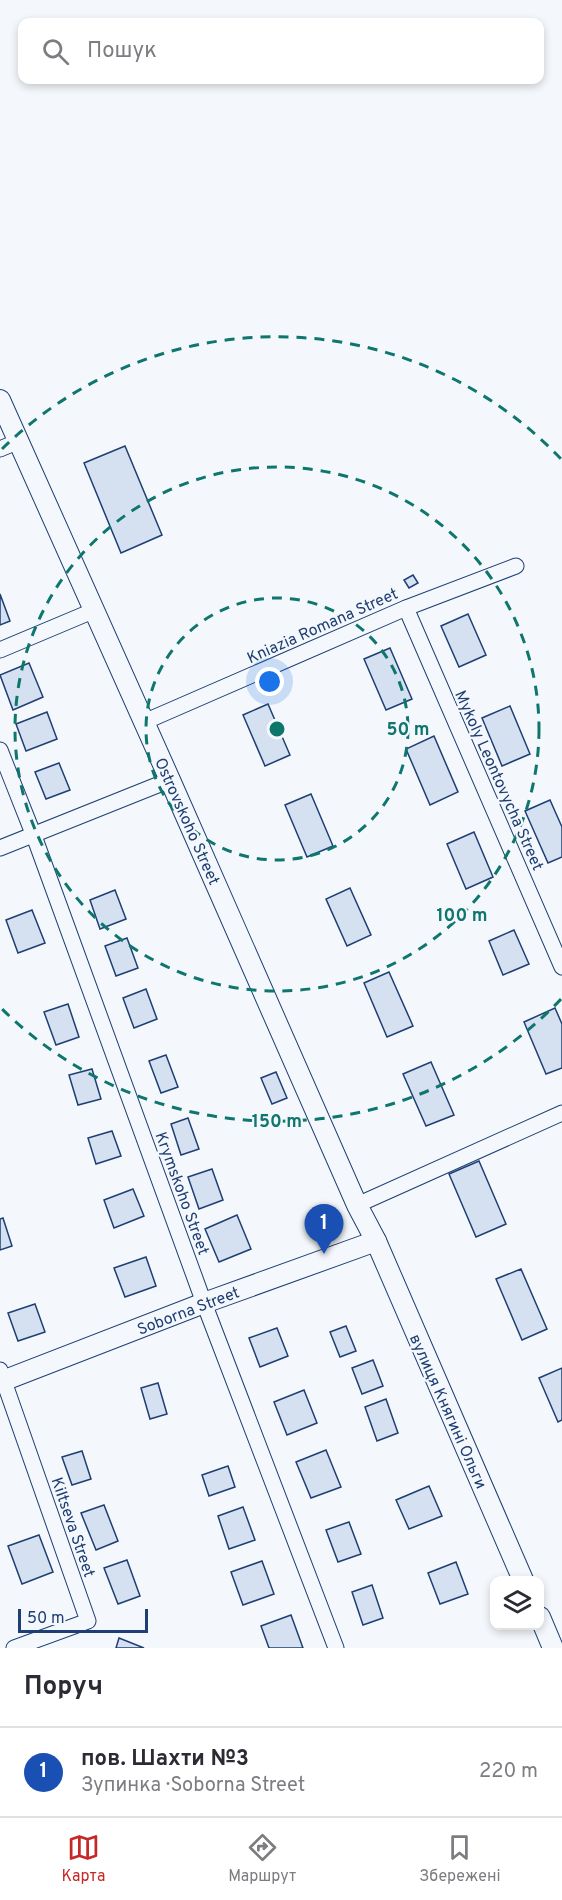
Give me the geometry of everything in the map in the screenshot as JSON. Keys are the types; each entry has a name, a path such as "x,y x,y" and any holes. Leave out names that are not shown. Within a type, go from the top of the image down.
{"street":[{"name":"Ostrovskoho Street","path":"0,400 357,1205 376,1241"},
{"path":"0,449 19,441"},
{"name":"Kniazia Romana Street","path":"144,722 406,608 516,566"},
{"name":"Mykoly Leontovycha Street","path":"406,608 562,967"},
{"path":"0,650 95,610"},
{"name":"Krymskoho Street","path":"0,750 34,836 204,1303 336,1648"},
{"path":"0,848 170,780"},
{"path":"357,1205 562,1113"},
{"name":"Soborna Street","path":"1,1377 376,1241"},
{"name":"вулиця Княгині Ольги","path":"376,1241 521,1576"},
{"name":"Kiltseva Street","path":"1,1377 88,1621 14,1648"},
{"path":"544,1627 553,1648"}],"building":[{"path":"125,446 162,535 121,553 84,463"},
{"path":"413,575 418,583 409,588 404,580"},
{"path":"0,594 10,621 0,625"},
{"path":"468,614 486,655 459,667 441,626"},
{"path":"390,648 412,699 386,710 364,659"},
{"path":"29,663 43,697 13,710 0,675"},
{"path":"268,704 290,755 265,766 243,715"},
{"path":"510,706 530,754 502,766 482,718"},
{"path":"47,712 57,739 26,751 16,724"},
{"path":"434,736 458,792 430,805 406,749"},
{"path":"59,763 70,790 46,799 35,772"},
{"path":"311,794 333,846 307,857 285,805"},
{"path":"550,800 562,827 562,857 548,863 525,811"},
{"path":"474,832 493,877 466,889 447,844"},
{"path":"350,888 371,935 347,946 326,899"},
{"path":"115,890 126,919 100,929 90,900"},
{"path":"32,910 45,943 18,953 6,920"},
{"path":"514,930 529,964 503,975 489,941"},
{"path":"127,938 138,968 116,976 105,946"},
{"path":"389,972 413,1026 387,1037 364,983"},
{"path":"146,989 157,1019 134,1028 123,998"},
{"path":"68,1004 79,1037 56,1045 44,1012"},
{"path":"555,1008 562,1024 562,1068 546,1074 524,1022"},
{"path":"166,1055 178,1087 161,1093 149,1061"},
{"path":"431,1062 454,1115 426,1126 403,1074"},
{"path":"92,1069 101,1099 78,1105 69,1075"},
{"path":"276,1072 287,1098 272,1104 261,1078"},
{"path":"188,1118 199,1149 181,1155 171,1124"},
{"path":"112,1131 121,1156 96,1164 88,1138"},
{"path":"479,1161 506,1224 476,1237 449,1174"},
{"path":"212,1169 223,1200 199,1209 188,1177"},
{"path":"133,1189 144,1216 114,1228 104,1200"},
{"path":"237,1215 251,1249 219,1262 205,1229"},
{"path":"3,1218 12,1246 0,1250 0,1219"},
{"path":"146,1257 156,1286 125,1297 114,1268"},
{"path":"521,1269 547,1329 522,1340 496,1279"},
{"path":"35,1304 45,1332 18,1341 8,1313"},
{"path":"346,1326 356,1351 340,1357 330,1332"},
{"path":"277,1328 288,1356 260,1367 249,1338"},
{"path":"373,1360 383,1386 362,1394 352,1368"},
{"path":"562,1368 562,1420 558,1422 539,1378"},
{"path":"158,1383 167,1414 150,1419 141,1388"},
{"path":"304,1390 317,1423 287,1435 274,1402"},
{"path":"386,1399 398,1433 377,1441 365,1407"},
{"path":"326,1450 341,1487 311,1498 296,1462"},
{"path":"82,1451 91,1479 72,1485 62,1457"},
{"path":"228,1466 235,1487 209,1496 202,1475"},
{"path":"429,1486 442,1516 409,1529 396,1500"},
{"path":"104,1505 118,1541 96,1550 81,1513"},
{"path":"243,1507 255,1540 229,1549 218,1516"},
{"path":"349,1522 361,1554 338,1562 326,1530"},
{"path":"39,1535 53,1572 22,1584 8,1546"},
{"path":"127,1560 140,1596 118,1604 104,1568"},
{"path":"262,1561 274,1594 243,1605 231,1572"},
{"path":"456,1562 468,1594 440,1604 428,1573"},
{"path":"372,1585 383,1618 363,1625 352,1592"},
{"path":"291,1615 303,1648 269,1648 261,1626"},
{"path":"119,1638 144,1648 116,1648"}],"place":[{"name":"пов. Шахти №3","path":"324,1254"}]}
